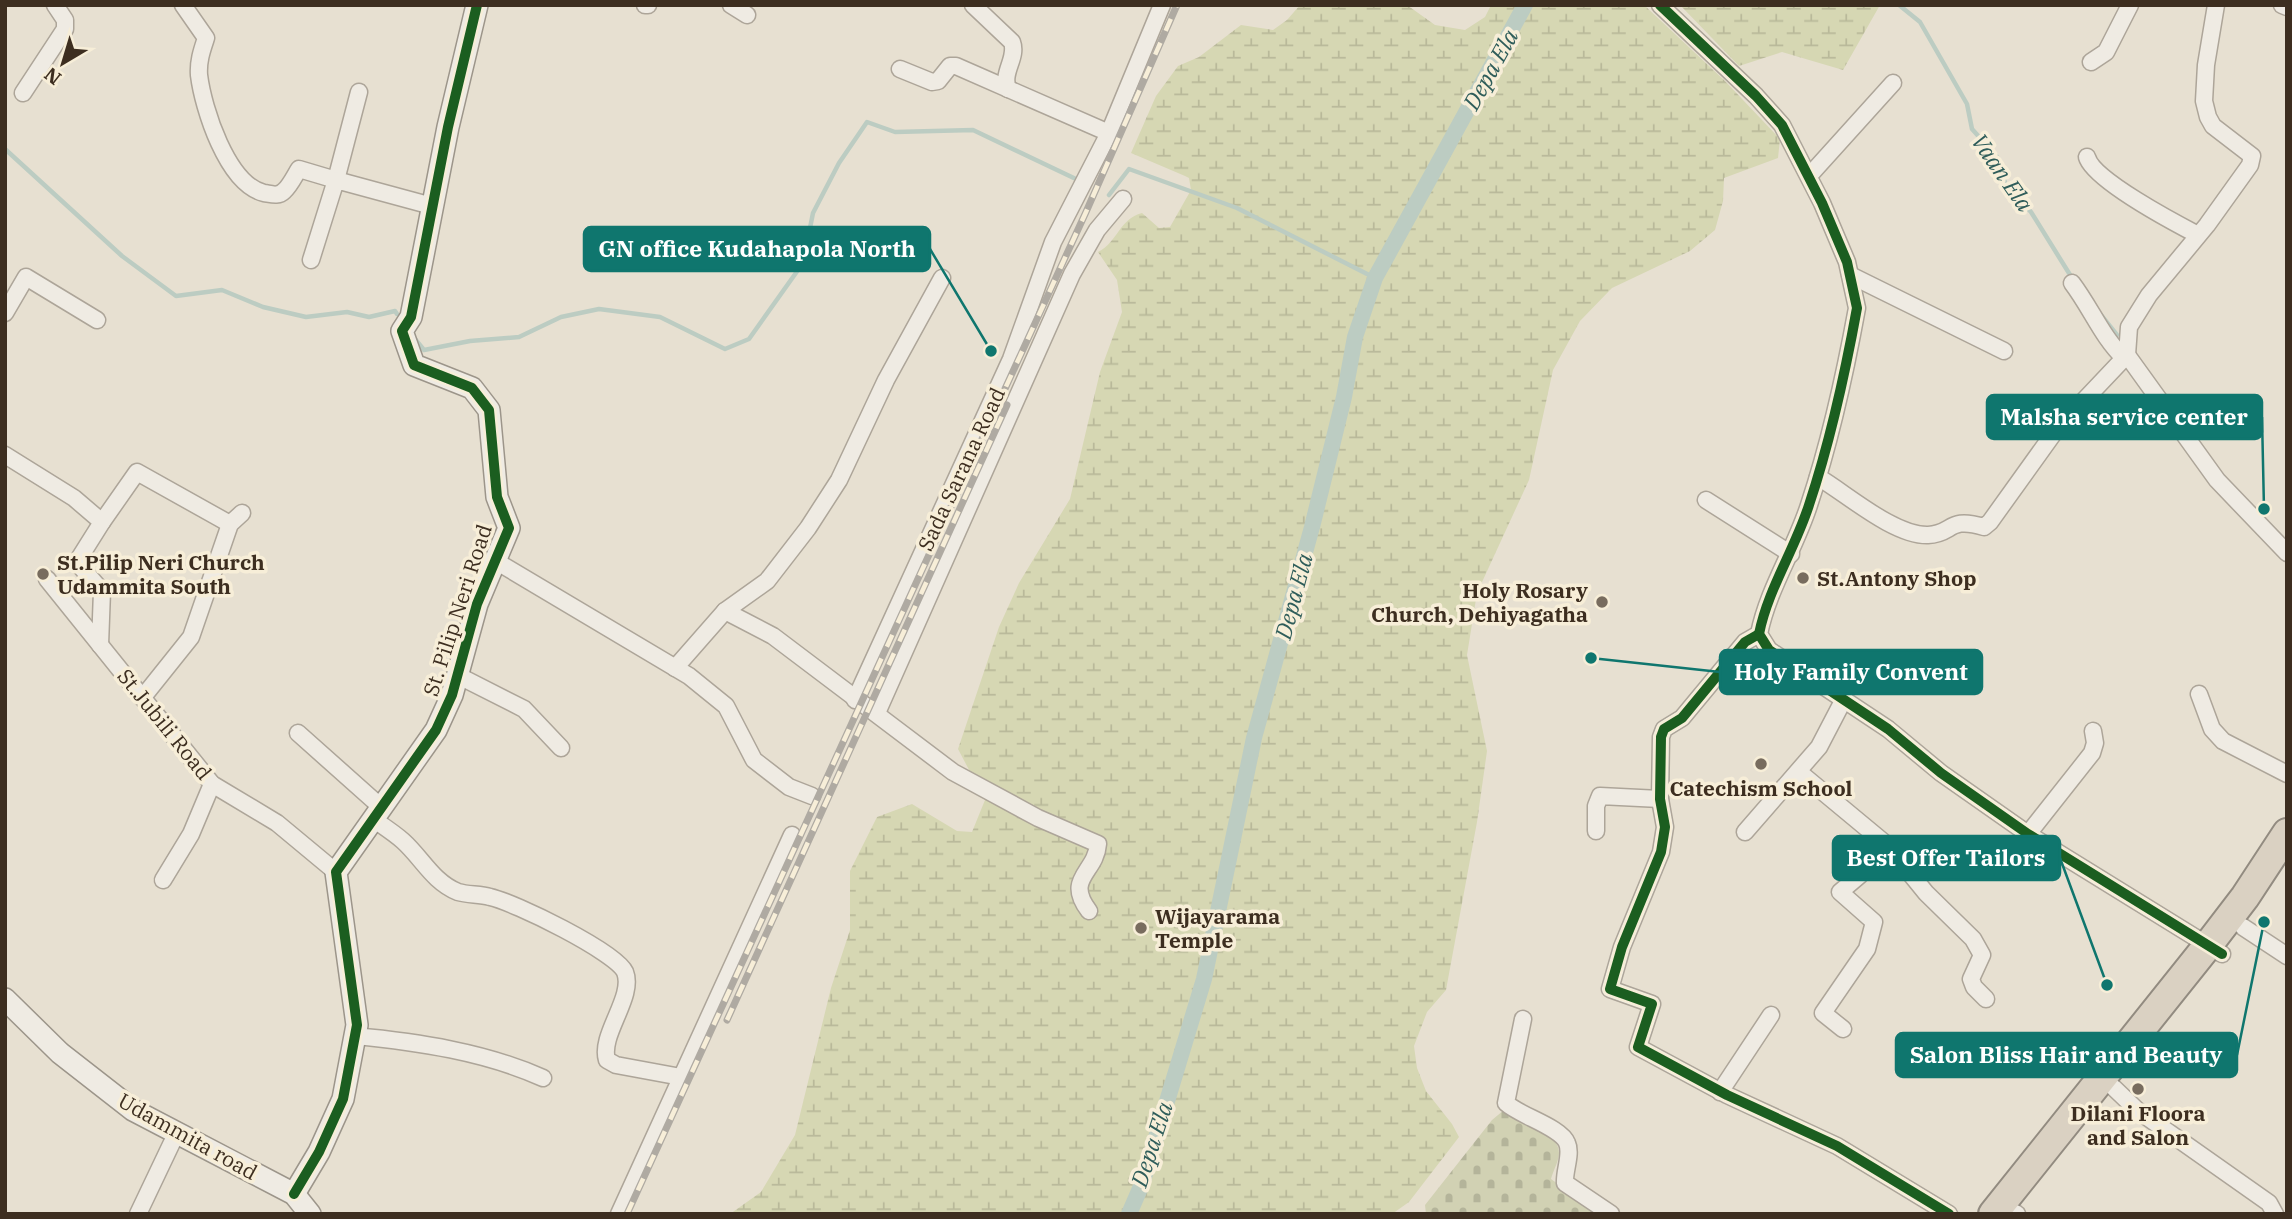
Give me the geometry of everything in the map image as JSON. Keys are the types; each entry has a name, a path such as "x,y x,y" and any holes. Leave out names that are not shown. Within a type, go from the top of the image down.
{"highway":[{"path":"2010,1214 2114,1088 2216,949 2245,897 2287,833"},
{"path":"2010,1214 2216,949 2243,927 2287,864"}],"street":[{"path":"23,93 65,29 65,20 55,5"},
{"path":"183,5 206,38 199,61 204,99 213,129 234,170 255,191 275,195 284,191 299,169 432,206"},
{"name":"St. Pilip Neri Road","path":"336,872 436,730 457,675 477,604 509,528 497,497 489,410 472,388 414,365 402,331 411,317 432,206 477,5"},
{"path":"731,5 747,15"},
{"path":"973,5 1012,42 1014,49 1005,81 1008,89"},
{"name":"Sada Sarana Road","path":"855,700 1012,359 1053,242 1109,134 1161,5"},
{"path":"1660,5 1771,111 1787,133 1809,176 1850,275 1857,308 1818,477 1791,554 1763,614 1759,634 1769,650 1844,699 2028,834 2216,949"},
{"path":"2091,62 2106,52 2130,5"},
{"path":"1818,477 1894,526 1912,532 1930,535 1959,521 1984,527 2056,430 2126,357 2129,327 2149,295 2198,236 2250,165 2252,156 2213,126 2207,117 2204,101 2206,65 2220,6"},
{"path":"900,69 932,82 938,81 950,66 956,66 1109,134"},
{"path":"1809,176 1893,83"},
{"path":"311,260 359,92"},
{"path":"2087,157 2094,171 2198,236"},
{"path":"877,713 1072,274 1091,238 1123,199"},
{"path":"1850,275 2004,351"},
{"path":"5,313 26,277 97,320"},
{"path":"676,667 724,611 767,581 781,565 839,480 886,380 942,278"},
{"path":"2072,283 2092,310 2108,343 2126,357 2217,480 2287,553"},
{"path":"5,455 74,498 102,522"},
{"path":"100,645 102,591 80,566 80,556 137,472 236,518 191,637 143,697"},
{"path":"1706,500 1791,554"},
{"path":"494,560 676,667 726,706 754,760 789,787 812,796"},
{"name":"St.Jubili Road","path":"47,579 212,784 277,823 336,872"},
{"path":"724,611 774,636 953,772 1038,818 1098,844 1078,888 1079,898 1089,911"},
{"path":"1759,634 1745,642 1682,718 1664,729 1661,737 1660,799 1665,827 1661,852 1622,947 1610,989 1652,1004 1639,1047 1720,1092 1813,1133 1949,1214"},
{"path":"457,675 524,709 561,748"},
{"path":"2199,694 2212,729 2223,741 2287,774"},
{"path":"1745,832 1819,747 1844,699"},
{"path":"2028,834 2092,753 2095,743 2092,731"},
{"path":"298,733 445,885 459,892 491,897 552,922 617,962 625,973 626,985 606,1047 607,1060 616,1065 681,1077"},
{"path":"1799,772 1887,845 1926,893 1973,939 1982,955 1971,979 1974,987 1986,999"},
{"path":"163,880 191,834 212,784"},
{"path":"1596,831 1596,806 1600,796 1660,799"},
{"path":"619,1214 792,835"},
{"path":"1843,1029 1823,1013 1867,948 1874,922 1840,892 1860,875 1887,845"},
{"path":"294,1194 318,1152 342,1099 358,1025 336,872"},
{"path":"2243,927 2287,956"},
{"name":"Udammita road","path":"5,999 60,1053 133,1110 294,1194 310,1214"},
{"path":"1720,1092 1770,1015"},
{"path":"1522,1019 1506,1103 1525,1117 1563,1136 1568,1148 1565,1183 1607,1213"},
{"path":"355,1035 408,1041 515,1065 543,1078"},
{"path":"2114,1088 2137,1110 2269,1203 2275,1214"},
{"path":"138,1214 177,1132"}],"green space":[{"path":"1300,5 1407,5 1435,25 1465,30 1485,17 1491,5 1644,5 1725,81 1780,139 1778,158 1724,178 1723,201 1715,230 1690,251 1612,288 1580,321 1553,370 1529,480 1477,593 1467,655 1487,751 1477,822 1446,990 1427,1012 1414,1046 1417,1068 1426,1091 1459,1137 1409,1202 1392,1214 730,1214 761,1192 795,1135 831,988 850,930 850,871 877,817 912,804 957,831 972,832 985,800 958,749 999,627 1019,583 1070,499 1100,372 1122,312 1117,280 1098,252 1110,243 1128,220 1142,213 1159,228 1170,227 1191,190 1189,178 1131,153 1156,96 1178,66 1199,57 1241,25 1273,30 1287,20"},
{"path":"1680,5 1880,5 1843,70 1782,52 1739,66"},
{"path":"1504,1110 1538,1127 1553,1139 1559,1153 1551,1179 1593,1209 1593,1214 1426,1214 1425,1205 1492,1120"}],"waterway":[{"name":"Depa Ela","path":"1129,1214 1142,1184 1204,979 1254,738 1312,527 1344,397 1355,337 1375,278 1525,5"},
{"name":"Vaan Ela","path":"1899,5 1920,22 1967,104 1972,129 1999,159 2005,183 2031,212 2072,278"},
{"path":"415,339 424,350 470,341 519,337 561,317 599,309 660,317 725,349 749,339 803,263 813,213 839,163 867,122 895,132 973,130 1078,180"},
{"path":"5,149 122,256 176,296 222,290 263,307 306,317 347,312 369,317 395,311 397,314"},
{"path":"1109,195 1129,169 1237,208 1375,278"},
{"name":"Vaan Ela","path":"2101,315 2117,335"}],"railway":[{"path":"627,1214 1086,212 1177,5"},
{"path":"727,1020 1007,405"}],"cycle path":[{"path":"294,1194 319,1152 343,1099 357,1025 336,872 436,730 452,695 477,604 509,528 497,497 489,410 472,388 414,365 402,331 411,317 448,127 477,5"},
{"path":"1660,5 1756,96 1782,125 1822,203 1847,262 1857,308 1817,481 1769,601 1759,634 1769,650 1888,729 1941,773 2028,834 2222,954"},
{"path":"1759,634 1745,642 1682,718 1664,729 1661,737 1660,799 1665,827 1661,852 1622,947 1610,989 1652,1004 1638,1047 1727,1095 1837,1146 1949,1214"}],"place":[{"name":"GN office Kudahapola North","path":"991,351"},
{"name":"Malsha service center","path":"2264,509"},
{"name":"St.Pilip Neri Church Udammita South","path":"43,574"},
{"name":"St.Antony Shop","path":"1803,578"},
{"name":"Holy Rosary Church, Dehiyagatha","path":"1602,602"},
{"name":"Holy Family Convent","path":"1591,658"},
{"name":"Catechism School","path":"1761,764"},
{"name":"Salon Bliss Hair and Beauty","path":"2264,922"},
{"name":"Wijayarama Temple","path":"1141,928"},
{"name":"Best Offer Tailors","path":"2107,985"},
{"name":"Dilani Floora and Salon","path":"2138,1089"}]}
